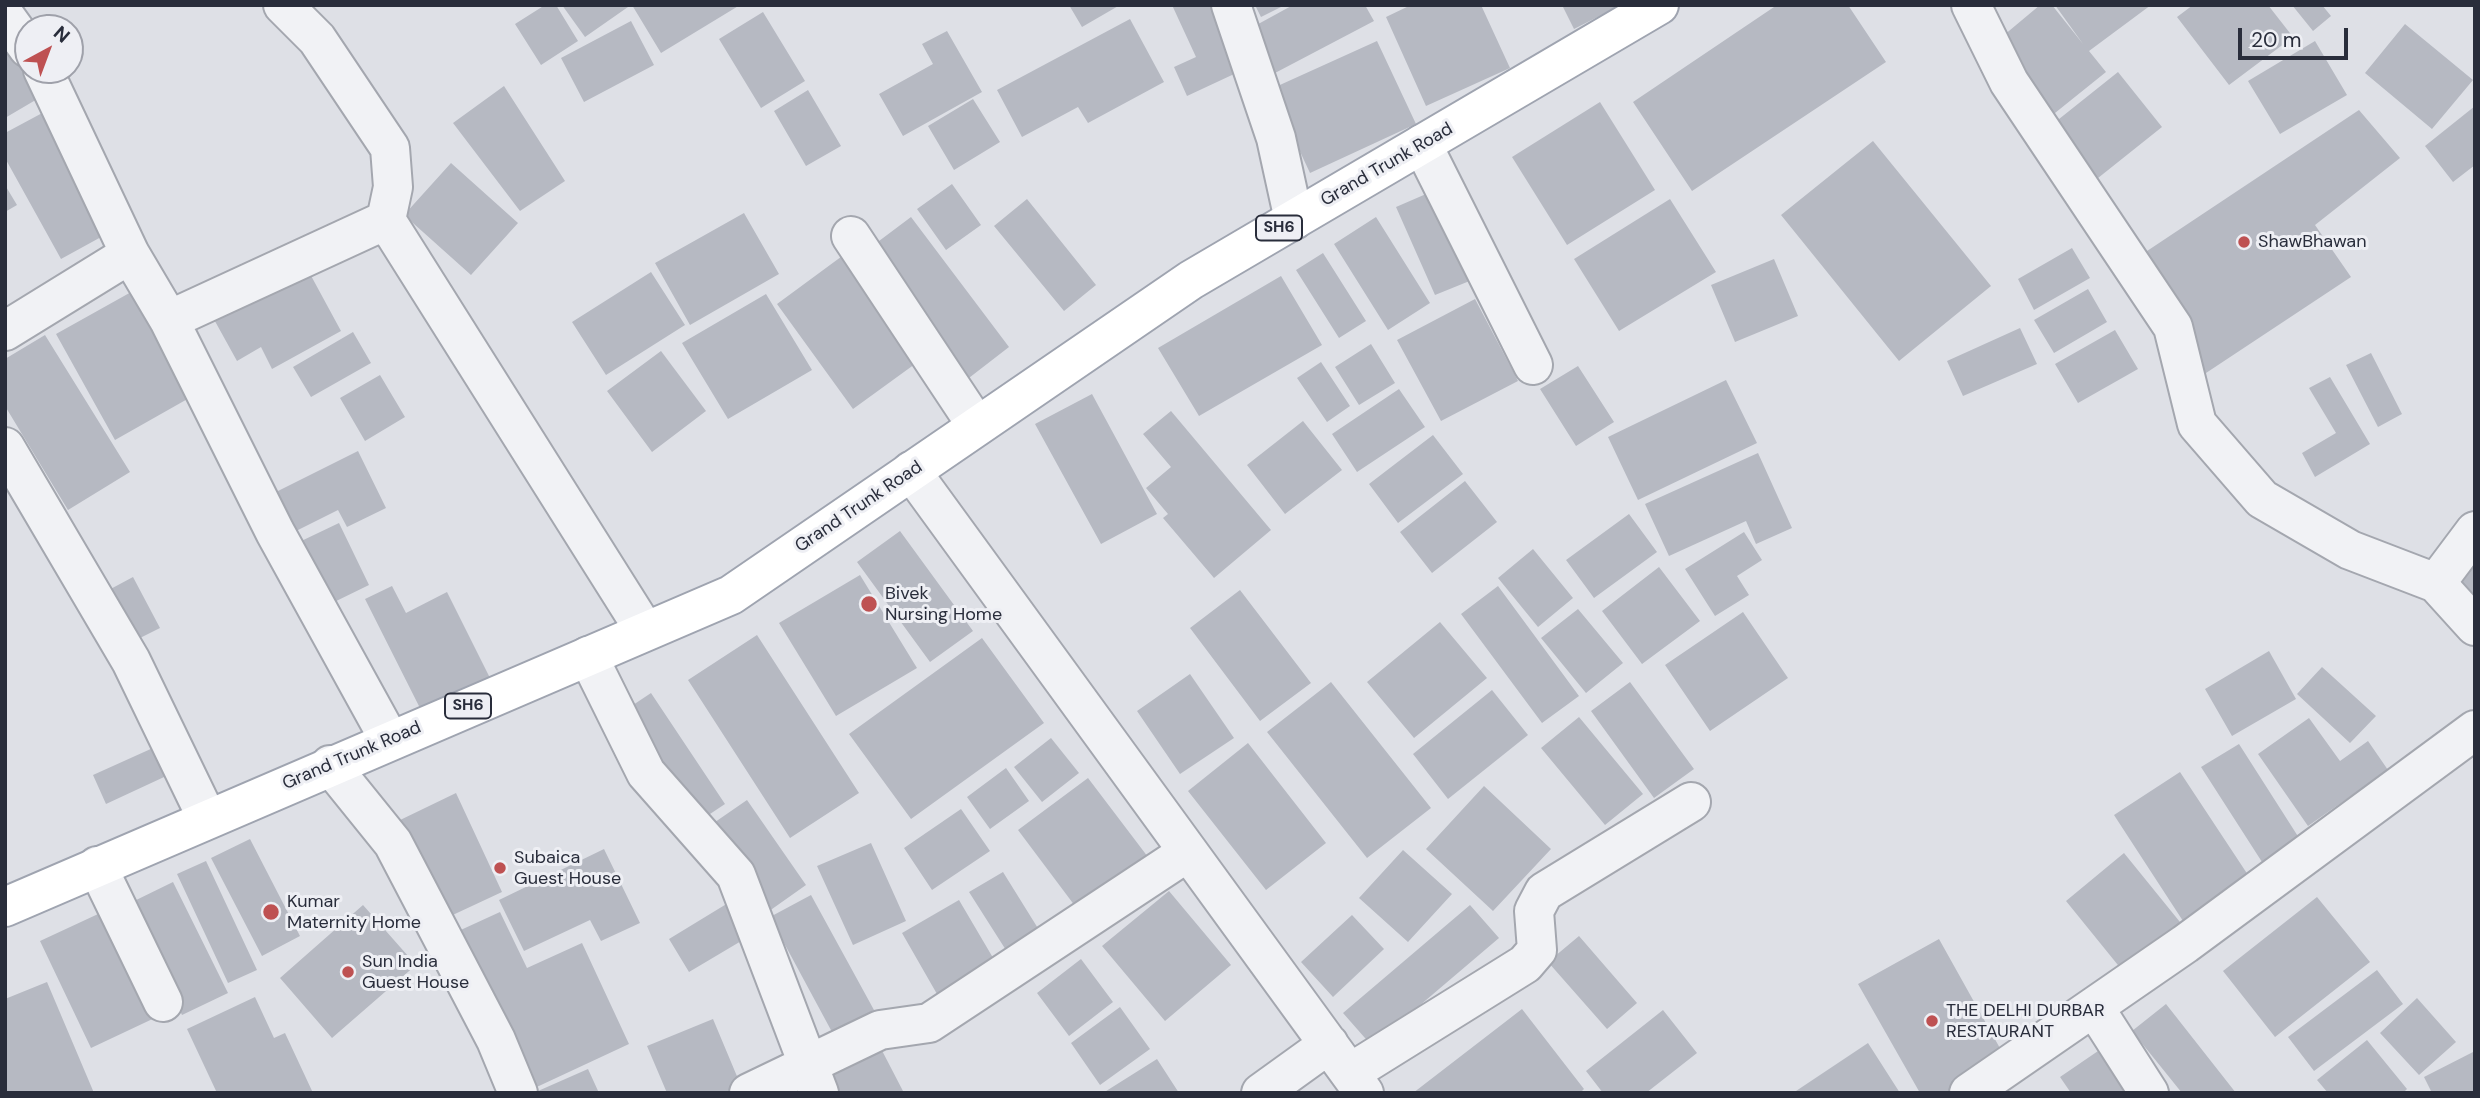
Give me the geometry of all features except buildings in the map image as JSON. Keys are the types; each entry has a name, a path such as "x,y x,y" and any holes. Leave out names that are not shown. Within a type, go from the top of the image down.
{"main road":[{"name":"Grand Trunk Road","path":"5,907 389,739 731,595 1191,280 1659,5"}],"street":[{"path":"283,5 317,40 390,148 393,187 386,220 645,631"},
{"path":"1231,5 1276,138 1294,219"},
{"path":"1971,5 2009,82 2173,327 2197,424 2262,499 2350,550 2436,583 2475,626"},
{"path":"50,84 130,254 169,320 275,532 389,739"},
{"path":"1422,144 1533,365"},
{"path":"169,320 386,220"},
{"path":"851,236 977,426"},
{"path":"5,331 130,254"},
{"path":"5,447 131,661 208,818"},
{"path":"911,471 1348,1070"},
{"path":"2436,583 2475,531"},
{"path":"588,656 646,774 736,876 813,1078"},
{"path":"1969,1093 2185,944 2475,730"},
{"path":"330,765 393,843 496,1040 518,1093"},
{"path":"1261,1093 1348,1070 1525,964 1537,950 1534,911 1544,892 1691,802"},
{"path":"749,1093 813,1078 880,1030 929,1023 1188,852"},
{"path":"97,866 163,1002"},
{"path":"2094,1007 2149,1093"}],"place":[{"name":"ShawBhawan","path":"2244,242"},
{"name":"Bivek Nursing Home","path":"869,604"},
{"name":"Subaica Guest House","path":"500,868"},
{"name":"Kumar Maternity Home","path":"271,912"},
{"name":"Sun India Guest House","path":"348,972"},
{"name":"THE DELHI DURBAR RESTAURANT","path":"1932,1021"}]}
